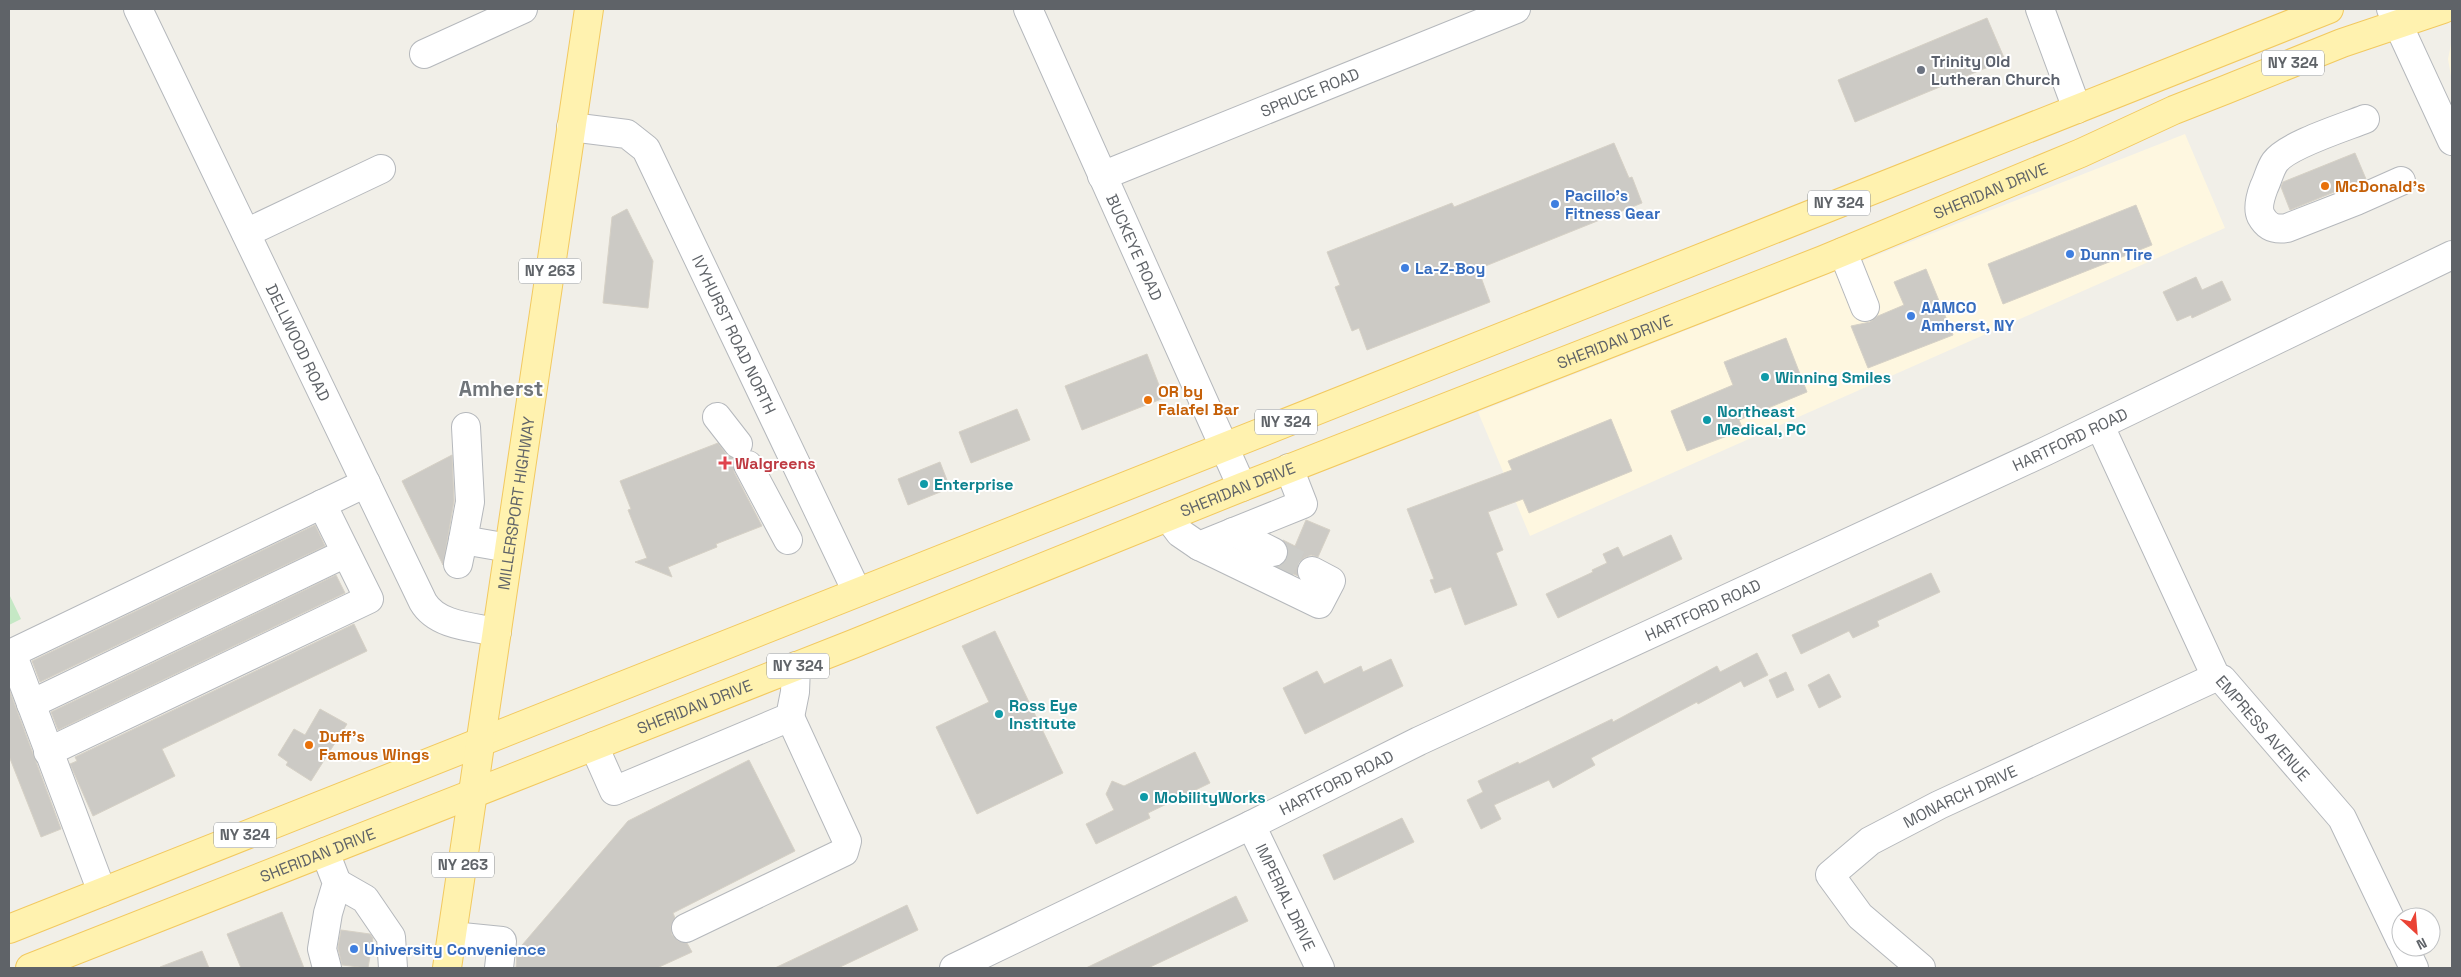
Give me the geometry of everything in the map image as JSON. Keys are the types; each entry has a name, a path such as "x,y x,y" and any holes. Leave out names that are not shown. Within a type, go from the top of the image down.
{"main road":[{"name":"MILLERSPORT HIGHWAY","path":"447,968 589,9"},
{"name":"NY 324","path":"9,929 2329,9"},
{"name":"SHERIDAN DRIVE","path":"30,968 796,666 1289,468 1843,252 2081,153 2174,110 2342,43 2394,17 2443,9"}],"street":[{"name":"DELLWOOD ROAD","path":"138,9 426,608 436,616 452,623 497,632"},
{"path":"424,54 523,9"},
{"name":"BUCKEYE ROAD","path":"1028,9 1242,487"},
{"name":"SPRUCE ROAD","path":"1102,176 1516,9"},
{"path":"2040,9 2077,109"},
{"path":"2394,17 2452,141"},
{"path":"2365,119 2295,147 2276,161 2262,192 2259,212 2269,226 2278,229 2287,228 2356,202 2401,181"},
{"name":"IVYHURST ROAD NORTH","path":"571,126 627,134 646,149 857,592"},
{"path":"246,233 381,170"},
{"path":"1843,252 1865,307"},
{"name":"HARTFORD ROAD","path":"954,968 1250,825 1428,736 2100,426 2452,255"},
{"path":"717,417 743,454 788,540"},
{"name":"EMPRESS AVENUE","path":"2100,426 2216,677 2222,679 2342,818 2391,920"},
{"path":"466,427 470,502 461,552 509,548"},
{"path":"1199,546 1303,504 1289,468"},
{"path":"102,892 12,653 366,483"},
{"path":"48,752 369,599 322,504"},
{"path":"1168,517 1180,533 1199,546 1318,604 1331,581 1312,571"},
{"path":"1233,532 1273,552"},
{"path":"31,704 346,552"},
{"path":"686,928 844,852 846,848 847,841 790,717 795,692 796,666"},
{"name":"MONARCH DRIVE","path":"1920,968 1860,916 1830,874 1870,841 1938,805 2216,677"},
{"path":"594,746 614,791 790,717"},
{"name":"IMPERIAL DRIVE","path":"1250,825 1320,968"},
{"path":"325,852 337,883 328,914 322,949 327,968"},
{"path":"337,883 366,899 391,937 399,967"},
{"path":"452,936 502,941 499,968"}],"shaded area":[{"path":"2452,39 2452,82 2448,59"},
{"path":"2185,134 2225,228 1530,536 1478,412"}],"green space":[{"path":"9,594 21,619 9,625"}],"building":[{"name":"Trinity Old Lutheran Church","path":"1987,18 2005,60 1855,122 1838,80"},
{"path":"1614,143 1629,178 1632,177 1642,203 1478,269 1490,302 1367,350 1359,328 1352,331 1335,287 1340,285 1327,252 1452,203 1454,207"},
{"name":"McDonald's","path":"2355,153 2366,179 2290,210 2281,187 2283,182"},
{"name":"Dunn Tire","path":"2136,205 2152,245 2003,304 1988,264"},
{"path":"627,209 653,261 648,308 603,303 612,217"},
{"name":"AAMCO Amherst, NY","path":"1926,269 1953,335 1868,368 1851,326 1870,322 1878,316 1904,305 1894,282"},
{"path":"2196,277 2202,290 2222,281 2231,300 2192,318 2191,315 2177,321 2163,292"},
{"path":"1786,338 1807,392 1739,420 1743,430 1687,451 1671,411 1733,385 1724,362"},
{"path":"1147,354 1164,398 1082,430 1065,386"},
{"path":"1017,409 1030,440 971,463 959,432"},
{"path":"1611,419 1632,471 1529,513 1523,499 1488,512 1503,550 1496,553 1517,605 1465,625 1451,587 1435,593 1430,580 1434,579 1407,509 1512,470 1508,461"},
{"name":"Walgreens","path":"718,443 726,454 734,459 734,472 762,526 716,544 717,547 668,567 672,577 635,562 647,558 628,510 631,509 620,481"},
{"path":"452,455 454,501 443,565 402,481"},
{"name":"Enterprise","path":"940,462 950,488 908,505 898,479"},
{"path":"1306,520 1330,530 1318,557 1311,555 1298,563 1298,576 1277,567 1287,559 1289,552 1283,540 1295,546"},
{"path":"315,525 325,546 40,682 32,661"},
{"path":"1671,535 1682,559 1558,618 1546,594 1593,572 1592,570 1607,563 1603,554 1618,547 1623,557"},
{"path":"1931,573 1940,592 1877,621 1879,626 1853,638 1849,631 1801,654 1792,635"},
{"path":"336,575 345,593 58,730 51,712"},
{"path":"354,624 367,651 162,749 175,776 93,816 70,764 77,761 75,757"},
{"name":"Ross Eye Institute","path":"995,631 1063,773 977,814 936,727 989,702 962,646"},
{"path":"1757,653 1768,675 1744,687 1741,681 1698,704 1697,702 1591,758 1595,765 1553,788 1549,780 1494,805 1501,819 1481,829 1467,800 1483,792 1478,781 1518,762 1519,764 1612,719 1613,722 1717,666 1720,672"},
{"path":"1391,659 1403,686 1305,734 1283,688 1317,671 1324,684 1361,666 1363,672"},
{"path":"1786,672 1794,690 1777,698 1769,680"},
{"path":"1829,674 1841,697 1819,708 1808,685"},
{"path":"9,689 61,829 41,837 9,756"},
{"name":"Duff's Famous Wings","path":"320,709 347,724 311,781 286,765 288,762 278,755 294,729 305,735"},
{"name":"MobilityWorks","path":"1195,752 1210,783 1148,813 1150,818 1096,844 1086,824 1114,810 1106,794 1112,781 1124,786"},
{"path":"749,760 795,851 673,913 675,918 671,926 672,935 678,941 687,943 692,952 657,968 516,968 517,951 628,821"},
{"path":"1402,818 1414,842 1334,880 1323,855"},
{"path":"1236,896 1248,921 1148,968 1086,968"},
{"path":"907,905 918,930 838,968 775,968"},
{"path":"282,912 304,968 241,968 227,934"},
{"name":"University Convenience","path":"341,930 370,934 373,938 368,968 342,965 338,948"},
{"path":"202,951 209,968 160,968 160,967"}],"tunnel":[{"path":"1273,552 1312,571"}],"place":[{"name":"Trinity Old Lutheran Church","path":"1921,70"},
{"name":"McDonald's","path":"2325,186"},
{"name":"Pacillo's Fitness Gear","path":"1555,204"},
{"name":"Dunn Tire","path":"2070,254"},
{"name":"La-Z-Boy","path":"1405,268"},
{"name":"AAMCO Amherst, NY","path":"1911,316"},
{"name":"Winning Smiles","path":"1765,377"},
{"name":"OR by Falafel Bar","path":"1148,400"},
{"name":"Northeast Medical, PC","path":"1707,420"},
{"name":"Walgreens","path":"725,463"},
{"name":"Enterprise","path":"924,484"},
{"name":"Ross Eye Institute","path":"999,714"},
{"name":"Duff's Famous Wings","path":"309,745"},
{"name":"MobilityWorks","path":"1144,797"},
{"name":"University Convenience","path":"354,949"}],"district":[{"name":"Amherst","path":"501,389"}]}
